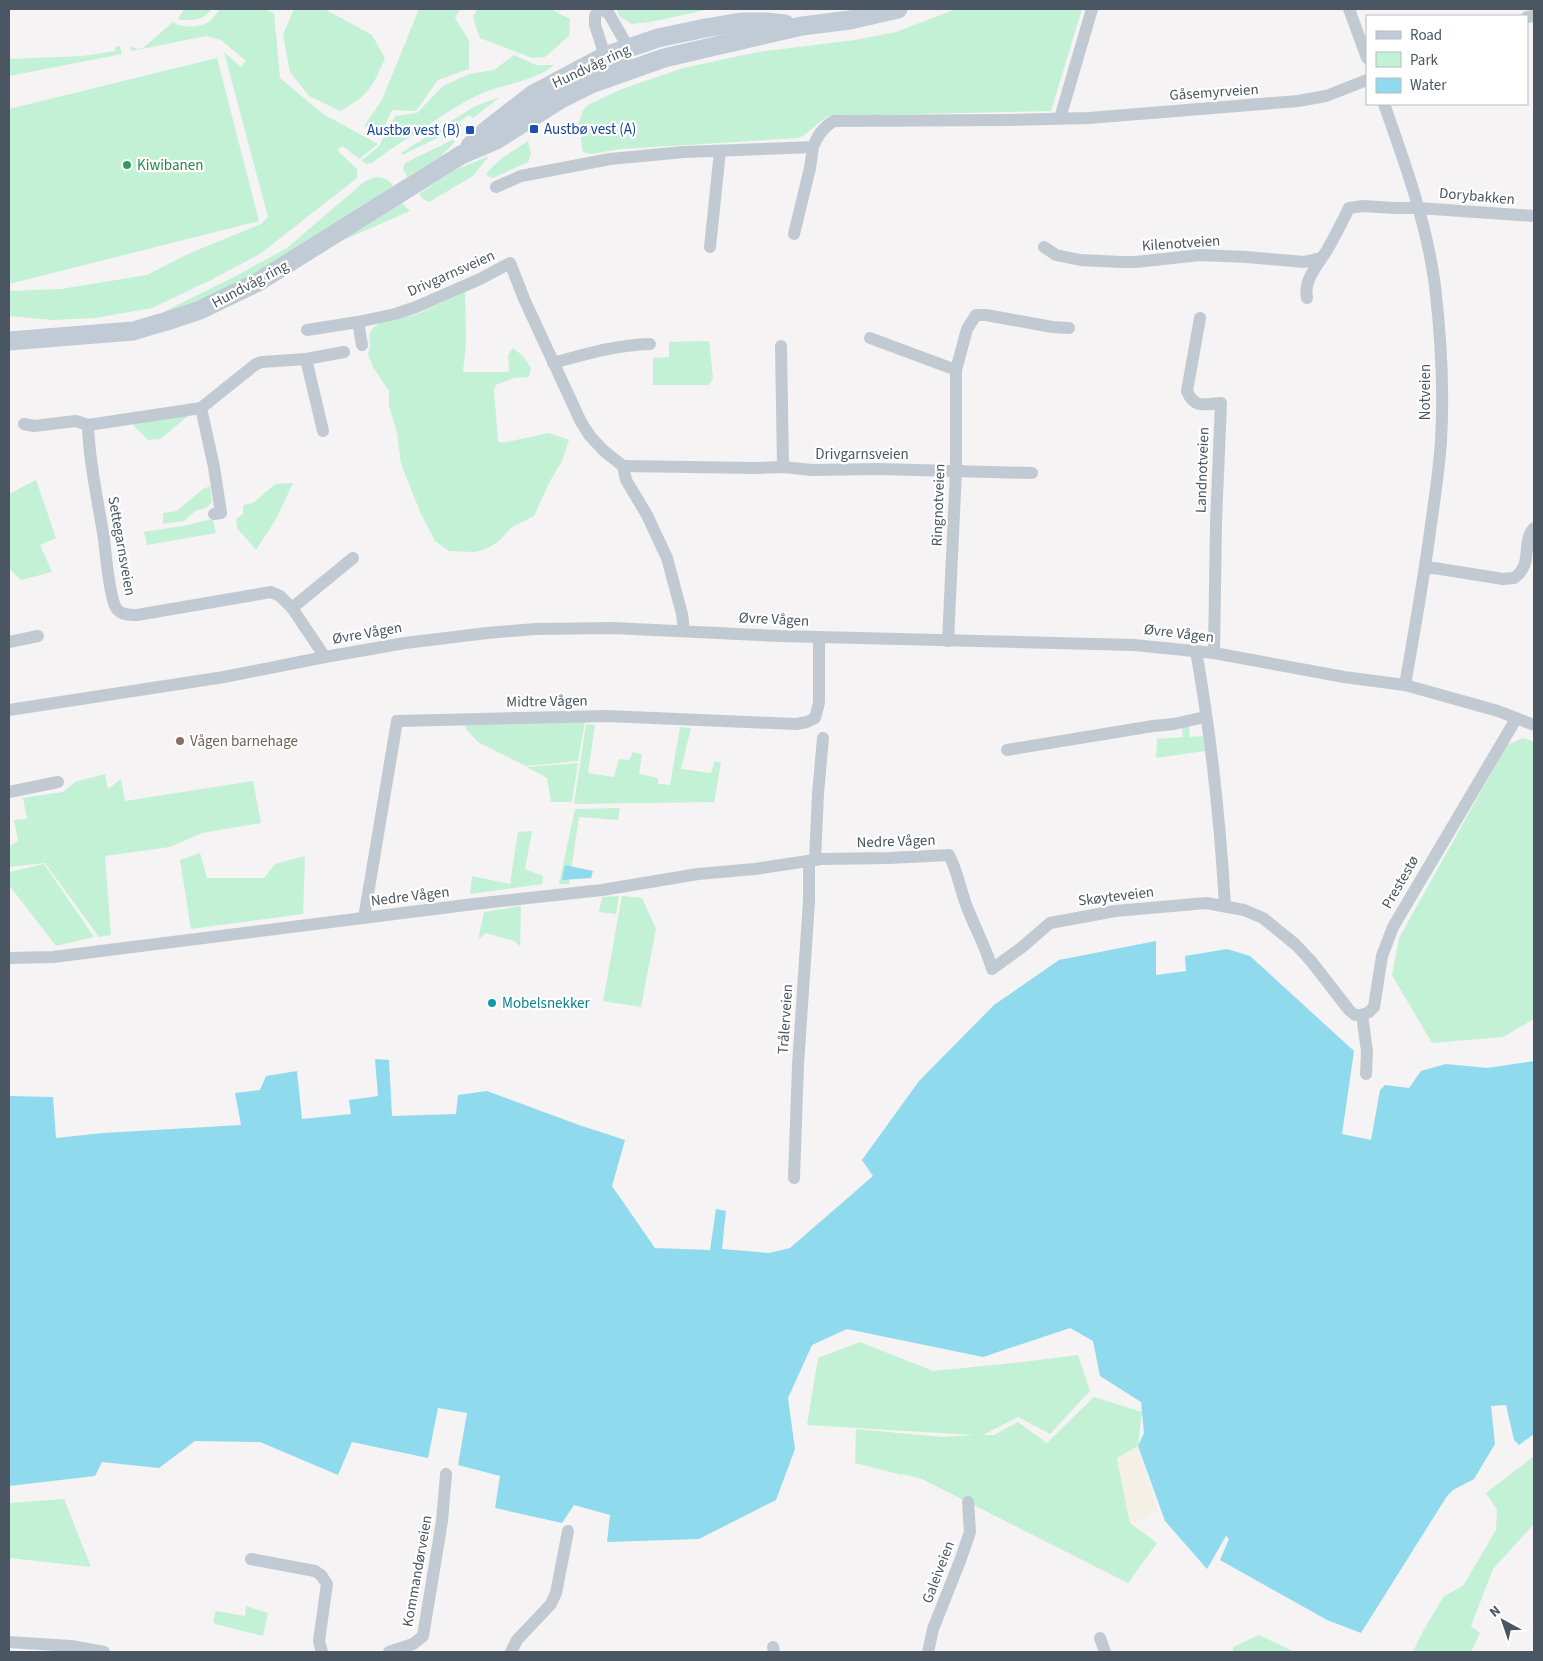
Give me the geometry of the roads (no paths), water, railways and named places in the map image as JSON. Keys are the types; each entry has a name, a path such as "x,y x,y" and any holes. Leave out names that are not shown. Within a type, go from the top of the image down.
{"main road":[{"name":"Hundvåg ring","path":"9,341 133,331 200,310 258,282 460,156 496,140 561,99 591,84 664,58 802,26 850,20 898,9"},
{"name":"Hundvåg ring","path":"460,156 487,130 532,95 605,56 628,47 658,38 741,22 766,22 802,26"},
{"name":"Hundvåg ring","path":"9,330 57,332 133,331"}],"street":[{"path":"601,9 609,14 628,47 623,73 605,56 595,25 595,16 601,9"},
{"path":"1060,118 1092,9"},
{"path":"1350,9 1366,55"},
{"name":"Gåsemyrveien","path":"794,234 817,137 834,122 1121,116 1298,101 1326,96 1366,80"},
{"name":"Notveien","path":"1384,105 1423,226 1435,285 1441,371 1440,451 1425,568 1405,685"},
{"path":"496,187 522,176 610,158 684,152 814,147"},
{"path":"710,247 720,151"},
{"path":"1307,298 1305,290 1310,276 1328,248 1349,208 1363,206 1418,208"},
{"name":"Dorybakken","path":"1418,208 1534,216"},
{"name":"Kilenotveien","path":"1044,247 1056,255 1080,260 1121,262 1200,255 1304,262 1321,258"},
{"name":"Drivgarnsveien","path":"307,330 396,314 480,279 510,263 525,301 581,422 590,436 604,451 623,466 783,467 812,470 956,470 1032,473"},
{"name":"Ringnotveien","path":"948,641 956,470 956,370 967,329 976,315 1069,328"},
{"name":"Landnotveien","path":"1200,318 1187,392 1190,400 1196,404 1221,403 1216,522 1214,653"},
{"path":"358,322 362,345"},
{"path":"870,338 956,370"},
{"path":"553,363 606,348 650,344"},
{"path":"781,346 783,467"},
{"path":"24,424 34,426 76,421 88,425 201,408 256,364 306,359 344,352"},
{"path":"306,359 323,431"},
{"path":"201,408 222,512 214,514"},
{"name":"Settegarnsveien","path":"88,425 90,451 109,576 117,610 125,615 137,615 271,592 280,596 292,608 326,657"},
{"path":"623,466 626,480 647,515 667,558 682,614 684,631"},
{"path":"1425,568 1503,579 1514,578 1522,570 1528,551 1528,536 1534,528"},
{"path":"292,608 353,558"},
{"name":"Øvre Vågen","path":"9,710 224,677 414,642 513,630 574,628 948,641 1134,645 1196,651 1344,677 1405,685 1498,711 1534,725"},
{"path":"9,642 38,636"},
{"name":"Midtre Vågen","path":"364,918 397,721 627,716 762,724 796,724 807,722 815,718 819,703 818,637"},
{"path":"1196,651 1210,741 1220,825 1225,906"},
{"path":"1008,750 1174,724 1205,717"},
{"name":"Prestestø","path":"1362,1015 1374,1007 1382,956 1393,927 1516,719"},
{"path":"812,861 823,738"},
{"path":"9,792 58,782"},
{"name":"Nedre Vågen","path":"9,958 53,957 474,904 602,890 649,884 698,874 756,870 812,861 949,855 955,865 967,906 982,938"},
{"name":"Trålerveien","path":"794,1178 798,1065 812,861"},
{"name":"Skøyteveien","path":"982,938 992,969 1021,948 1050,923 1115,911 1206,903 1225,906 1244,910 1263,918 1295,944 1311,961 1349,1010 1355,1015 1362,1015"},
{"path":"1362,1015 1367,1052 1366,1074"},
{"name":"Kommandørveien","path":"389,1652 413,1644 423,1636 442,1522 446,1474"},
{"name":"Galeiveien","path":"928,1652 935,1624 970,1532 968,1502"},
{"path":"511,1652 517,1640 551,1604 556,1593 568,1530"},
{"path":"252,1559 315,1571 325,1579 327,1589 319,1641 322,1652"},
{"path":"1100,1638 1105,1652"},
{"path":"9,1642 42,1643 87,1648 104,1652"}],"water":[{"path":"565,865 593,871 591,878 562,880"},
{"path":"1156,941 1156,975 1186,971 1185,956 1227,949 1250,956 1354,1051 1342,1134 1371,1140 1380,1090 1385,1085 1409,1088 1421,1071 1446,1064 1487,1068 1534,1061 1534,1434 1519,1445 1514,1440 1506,1405 1491,1406 1495,1444 1474,1479 1453,1490 1447,1496 1361,1633 1327,1620 1220,1560 1229,1539 1226,1536 1207,1569 1165,1521 1138,1446 1144,1433 1141,1402 1100,1376 1093,1341 1070,1328 983,1357 847,1329 812,1345 788,1398 795,1449 776,1500 699,1539 607,1542 610,1515 574,1505 562,1523 495,1508 500,1476 458,1465 467,1413 438,1408 428,1458 352,1442 338,1475 260,1442 195,1441 159,1468 102,1462 95,1476 9,1486 9,1096 53,1097 56,1138 103,1133 241,1125 235,1093 260,1090 266,1076 297,1071 302,1119 351,1114 349,1100 378,1096 375,1059 389,1060 392,1116 456,1114 458,1095 487,1091 625,1140 612,1186 655,1248 710,1250 716,1209 726,1211 722,1249 769,1253 790,1248 873,1176 862,1160 919,1081 994,1005 1059,960"}],"place":[{"name":"Austbø vest (A)","path":"534,129"},
{"name":"Austbø vest (B)","path":"470,130"},
{"name":"Kiwibanen","path":"127,165"},
{"name":"Vågen barnehage","path":"180,741"},
{"name":"Mobelsnekker","path":"492,1003"}]}
